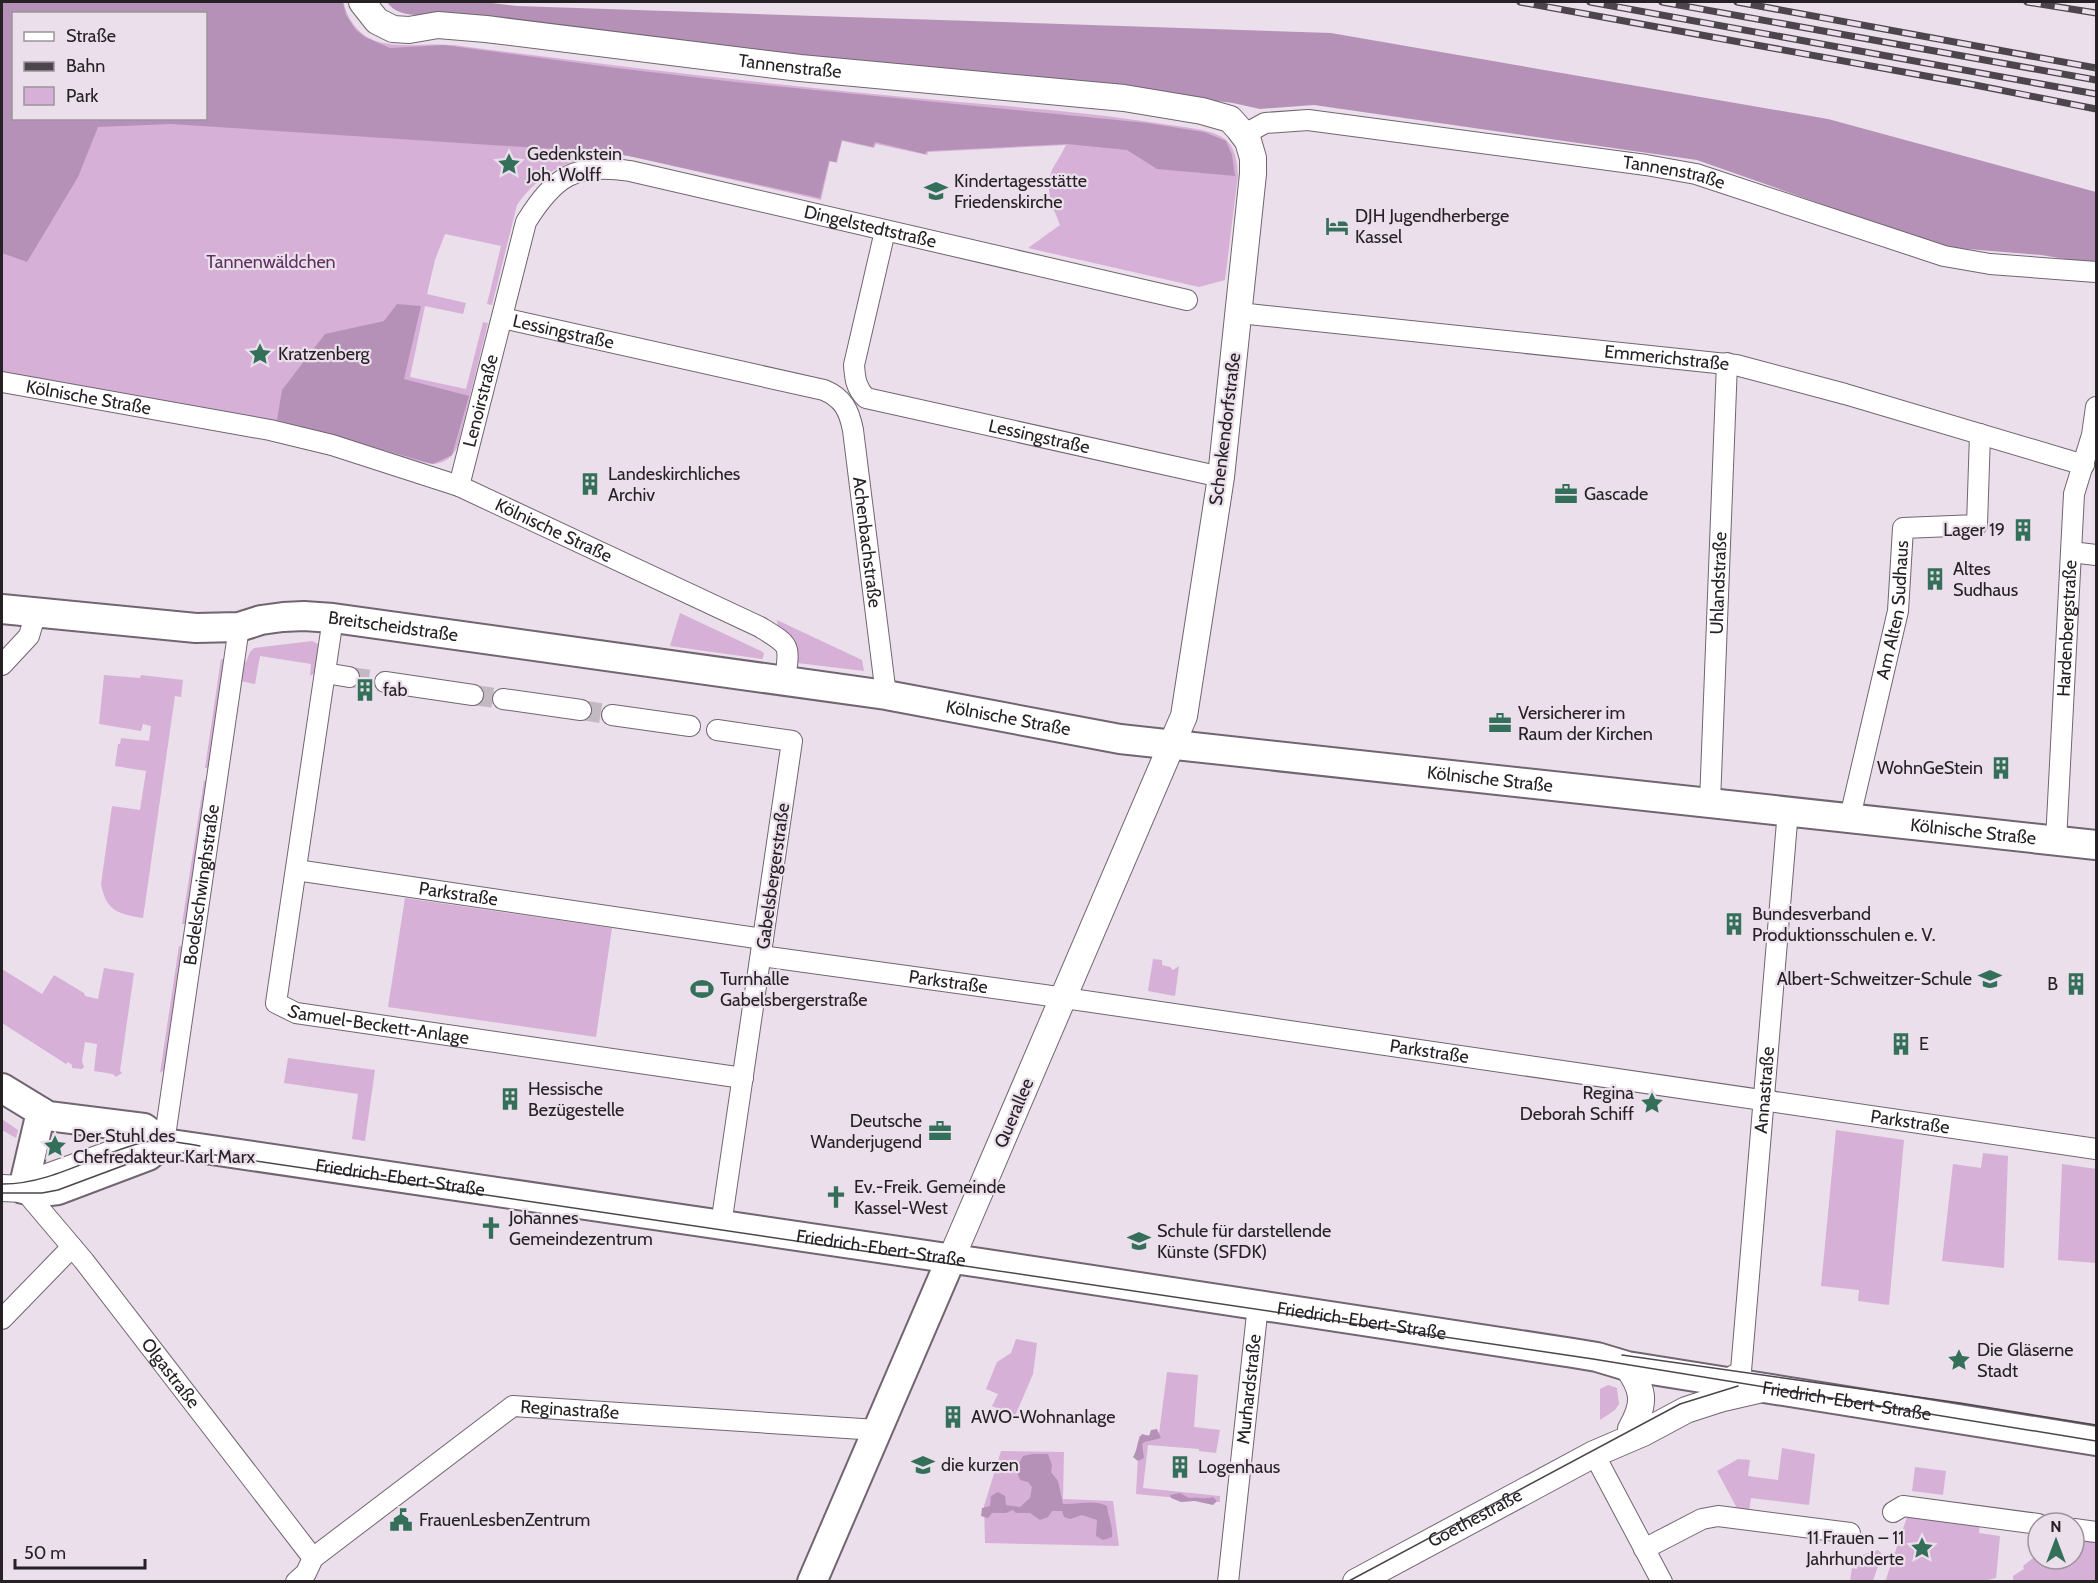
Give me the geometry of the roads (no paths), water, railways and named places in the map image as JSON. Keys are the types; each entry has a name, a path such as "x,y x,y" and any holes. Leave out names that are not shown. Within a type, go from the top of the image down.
{"main road":[{"name":"Breitscheidstraße","path":"2,609 196,628 239,627 283,617 333,618 785,680"},
{"name":"Kölnische Straße","path":"785,680 886,695 1120,739 2097,845"},
{"path":"2,1089 48,1116 144,1128 164,1143 148,1156 58,1190 42,1192 12,1189 41,1112"},
{"name":"Friedrich-Ebert-Straße","path":"164,1143 1258,1305 1597,1357 1627,1366 1748,1379 2097,1426"},
{"name":"Querallee","path":"812,1581 951,1259"},
{"name":"Friedrich-Ebert-Straße","path":"1597,1357 1630,1356 2097,1441"}],"street":[{"name":"Tannenstraße","path":"362,2 377,21 393,29 438,25 486,29 800,68 1124,98 1202,111 1237,127 1308,120 1646,165 1696,174 1944,256 1990,264 2097,272"},
{"name":"Schenkendorfstraße","path":"1173,744 1184,716 1221,477 1239,313 1253,158 1248,141 1237,127"},
{"name":"Dingelstedtstraße","path":"554,183 580,171 609,167 1187,300"},
{"name":"Lenoirstraße","path":"459,486 526,222 554,183"},
{"name":"Lessingstraße","path":"885,231 854,365 859,391 867,398 1221,477"},
{"name":"Emmerichstraße","path":"1239,313 1727,363 1762,370 2084,465"},
{"name":"Lessingstraße","path":"502,318 824,390 836,395"},
{"name":"Uhlandstraße","path":"1710,802 1727,363"},
{"name":"Kölnische Straße","path":"2,382 270,430 332,445 459,486 749,622 784,642 789,651 785,680"},
{"name":"Achenbachstraße","path":"836,395 844,403 853,430 886,695"},
{"name":"Hardenbergstraße","path":"2056,841 2074,495 2096,414"},
{"name":"Am Alten Sudhaus","path":"1850,818 1898,611 1903,528 1977,525 1980,434"},
{"path":"2071,552 2097,555"},
{"path":"2,665 29,636 36,612"},
{"name":"Samuel-Beckett-Anlage","path":"333,618 276,1003 296,1013 743,1078"},
{"name":"Bodelschwinghstraße","path":"164,1143 239,627"},
{"path":"325,673 349,677"},
{"path":"385,682 473,695"},
{"path":"502,699 581,710"},
{"path":"612,715 690,726"},
{"name":"Gabelsbergerstraße","path":"717,730 792,741 721,1225"},
{"name":"Querallee","path":"951,1259 1173,744"},
{"name":"Annastraße","path":"1748,1379 1764,1100 1788,810"},
{"name":"Parkstraße","path":"296,870 1064,999 2097,1149"},
{"name":"Olgastraße","path":"12,1189 72,1247 313,1558"},
{"path":"2,1319 72,1247"},
{"name":"Murhardstraße","path":"1228,1581 1258,1305"},
{"path":"1627,1366 1638,1381 1642,1402 1631,1429"},
{"name":"Goethestraße","path":"1594,1454 1631,1429 1748,1379"},
{"name":"Goethestraße","path":"1356,1581 1594,1454 1643,1433 1686,1410 1723,1398 1748,1379"},
{"name":"Reginastraße","path":"296,1581 306,1573 313,1558 513,1406 877,1430"},
{"path":"1594,1454 1662,1581"},
{"path":"1893,1512 1903,1506 2026,1522"},
{"path":"1644,1549 1702,1519 1718,1516 1850,1533"}],"tunnel":[{"path":"349,677 385,682"},
{"path":"473,695 503,699"},
{"path":"581,710 612,715"}],"tram line":[{"path":"3,1184 21,1183 57,1174 145,1142 166,1141 200,1146"},
{"path":"2,1193 42,1193 58,1190 149,1156 167,1153 202,1153 1593,1359 2096,1441"},
{"path":"1622,1355 1960,1403 2096,1425"},
{"path":"1347,1582 1680,1404 1738,1386"}],"railway":[{"path":"1520,2 2096,109"},
{"path":"1590,2 2096,94"},
{"path":"1662,2 2096,80"},
{"path":"1737,2 2096,68"},
{"path":"2027,2 2096,13"}],"place":[{"name":"Gedenkstein Joh. Wolff","path":"509,164"},
{"name":"Kindertagesstätte Friedenskirche","path":"936,191"},
{"name":"DJH Jugendherberge Kassel","path":"1337,226"},
{"name":"Kratzenberg","path":"260,354"},
{"name":"Landeskirchliches Archiv","path":"590,484"},
{"name":"Gascade","path":"1566,494"},
{"name":"Lager 19","path":"2023,530"},
{"name":"Altes Sudhaus","path":"1935,579"},
{"name":"fab","path":"365,690"},
{"name":"Versicherer im Raum der Kirchen","path":"1500,723"},
{"name":"WohnGeStein","path":"2001,768"},
{"name":"Bundesverband Produktionsschulen e. V.","path":"1734,924"},
{"name":"Albert-Schweitzer-Schule","path":"1990,979"},
{"name":"B","path":"2076,984"},
{"name":"Turnhalle Gabelsbergerstraße","path":"702,989"},
{"name":"E","path":"1901,1044"},
{"name":"Hessische Bezügestelle","path":"510,1099"},
{"name":"Regina Deborah Schiff","path":"1652,1103"},
{"name":"Deutsche Wanderjugend","path":"940,1131"},
{"name":"Der Stuhl des Chefredakteur Karl Marx","path":"55,1146"},
{"name":"Ev.-Freik. Gemeinde Kassel-West","path":"836,1197"},
{"name":"Johannes Gemeindezentrum","path":"491,1228"},
{"name":"Schule für darstellende Künste (SFDK)","path":"1139,1241"},
{"name":"Die Gläserne Stadt","path":"1959,1360"},
{"name":"AWO-Wohnanlage","path":"953,1417"},
{"name":"die kurzen","path":"923,1465"},
{"name":"Logenhaus","path":"1180,1467"},
{"name":"FrauenLesbenZentrum","path":"401,1520"},
{"name":"11 Frauen – 11 Jahrhunderte","path":"1922,1548"}],"park label":[{"name":"Tannenwäldchen","path":"271,262"}]}
